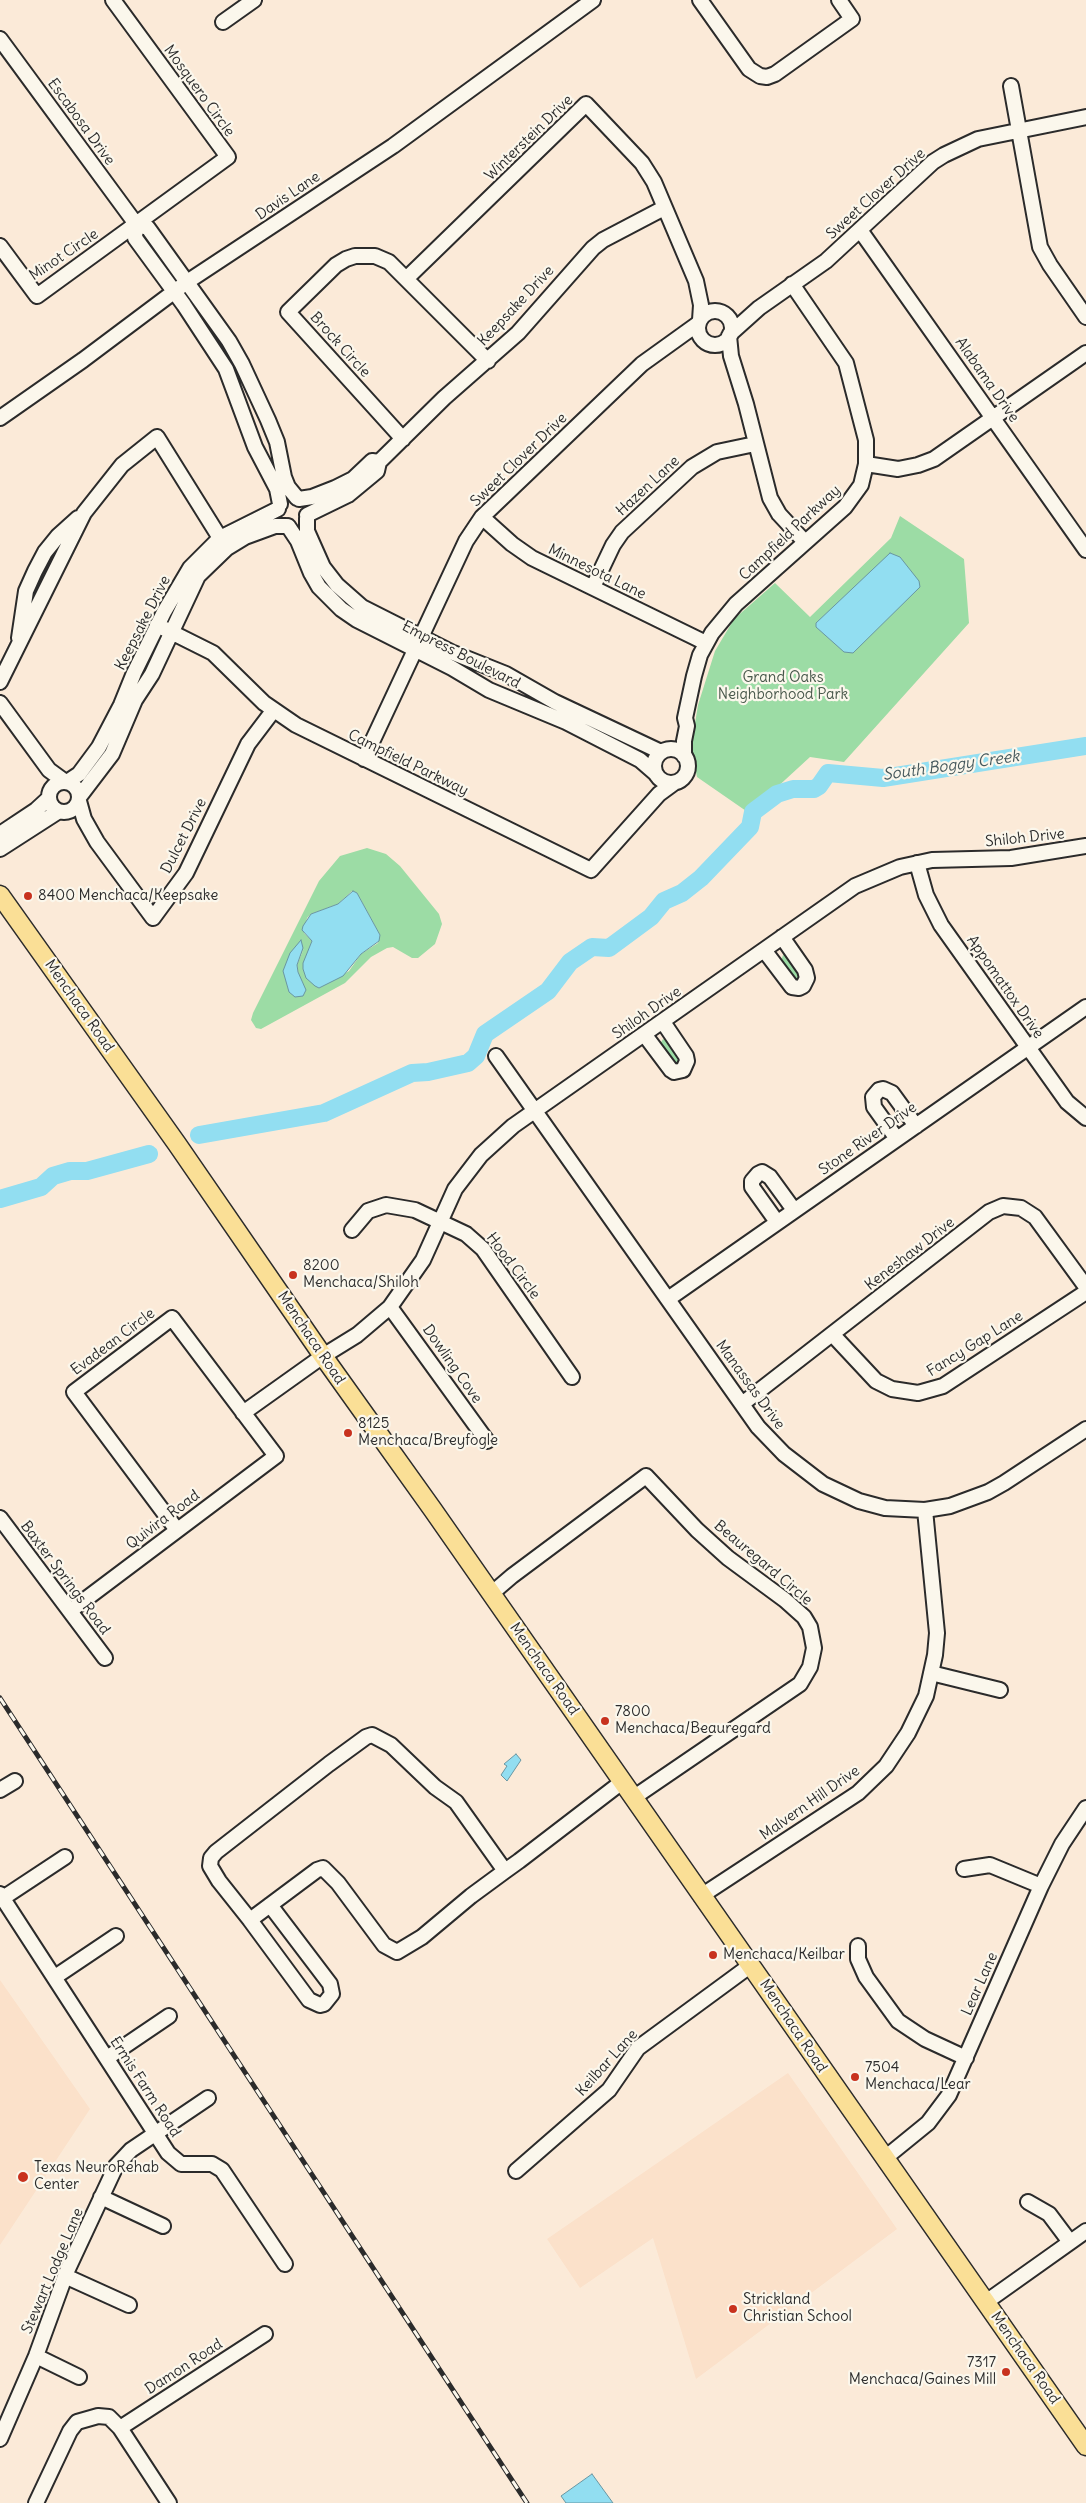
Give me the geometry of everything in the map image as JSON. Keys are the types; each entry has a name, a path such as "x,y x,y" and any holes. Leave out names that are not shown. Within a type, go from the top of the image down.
{"main road":[{"name":"Menchaca Road","path":"0,894 183,1151 323,1356 1086,2446"}],"street":[{"name":"Mosquero Circle","path":"113,0 228,157 136,224"},
{"path":"223,22 254,0"},
{"name":"Davis Lane","path":"0,418 83,360 187,282 393,146 593,0"},
{"path":"700,0 749,69 760,76 775,74 852,19 839,0"},
{"name":"Escabosa Drive","path":"0,40 6,59 136,224 148,228 187,282"},
{"path":"1011,86 1040,247 1050,265 1086,317"},
{"name":"Winterstein Drive","path":"407,278 586,104 645,168 659,192 664,208 696,281 701,305 699,321"},
{"name":"Sweet Clover Drive","path":"730,335 759,308 826,261 933,162 944,155 978,139 1019,129 1086,117"},
{"name":"Keepsake Drive","path":"307,517 360,487 377,472 379,462 518,333 593,248 603,240 664,208"},
{"name":"Escabosa Drive","path":"136,224 135,238 174,291"},
{"name":"Minot Circle","path":"0,246 37,296 136,224"},
{"name":"Alabama Drive","path":"860,230 994,417 1086,550"},
{"name":"Brock Circle","path":"402,439 288,312 336,265 350,257 367,255 382,258 396,267 488,361"},
{"name":"Winterstein Drive","path":"696,281 722,313"},
{"path":"174,291 226,368 255,447 277,489 279,519 287,526 300,525 307,517 307,508 288,487 277,442 242,364 187,282"},
{"name":"Campfield Parkway","path":"662,752 676,737 685,718 694,676 706,643 726,615 851,500 860,484 866,464 866,440 846,363 792,284"},
{"name":"Sweet Clover Drive","path":"722,313 759,308"},
{"path":"736,375 699,334 699,321 707,313 722,313 730,322 736,375 746,404 774,506 805,542"},
{"name":"Sweet Clover Drive","path":"364,759 466,541 482,517 642,364 668,347 699,321"},
{"path":"708,343 721,343 730,335"},
{"name":"Sweet Clover Drive","path":"668,347 685,342 708,343"},
{"path":"866,464 898,469 924,463 944,453 1086,353"},
{"path":"0,682 19,641 26,591 45,552 58,536 84,513 122,466 158,437 220,538"},
{"name":"Hazen Lane","path":"593,587 613,545 622,532 692,467 717,452 756,444"},
{"name":"Keepsake Drive","path":"298,498 319,495 343,485 372,461 379,462"},
{"path":"279,507 288,498 298,498"},
{"name":"Keepsake Drive","path":"66,782 79,774 99,747 121,705 157,625 190,568 220,538 279,507"},
{"name":"Empress Boulevard","path":"307,517 307,531 313,548 337,585 362,607 452,668 489,690 566,722 640,760 655,774"},
{"name":"Minnesota Lane","path":"482,517 521,552 706,643"},
{"name":"Keepsake Drive","path":"79,798 112,754 135,700 152,674 198,576 210,562 227,548 245,537 275,526 287,526"},
{"name":"Empress Boulevard","path":"287,526 298,541 311,573 327,596 357,620 417,643 450,652 499,670 555,702 662,752"},
{"name":"Campfield Parkway","path":"157,625 213,653 273,711 320,738 591,870 643,812 650,807 664,790 674,783"},
{"path":"0,703 49,770 66,782 76,786 79,798 74,809 62,812 0,849"},
{"name":"Dulcet Drive","path":"79,798 84,819 97,842 153,918 186,873 248,744 273,711"},
{"name":"Campfield Parkway","path":"684,756 687,726 685,718"},
{"path":"675,750 684,756 687,761 687,772 680,781 674,783 663,782 655,774 655,759 662,752 675,750"},
{"path":"35,753 51,805 62,812"},
{"name":"Campfield Parkway","path":"643,812 652,792 655,774"},
{"path":"0,834 36,810 49,795 53,786 66,782"},
{"name":"Dulcet Drive","path":"62,812 97,842"},
{"name":"Shiloh Drive","path":"243,1413 323,1356 364,1330 390,1307 423,1260 455,1190 481,1155 512,1126 868,879 917,863 947,859 1019,858 1086,846"},
{"name":"Appomattox Drive","path":"917,863 926,895 941,925 1067,1102 1086,1118"},
{"path":"764,950 792,987 799,988 803,986 807,978 805,970 782,938"},
{"name":"Stone River Drive","path":"668,1299 1086,1007"},
{"path":"644,1034 671,1070 674,1072 684,1070 688,1061 686,1056 663,1022"},
{"name":"Manassas Drive","path":"496,1056 742,1404 773,1444 795,1464 823,1484 873,1505 904,1510 925,1510 950,1506 988,1492 1086,1429"},
{"path":"896,1139 874,1107 873,1097 879,1090 883,1089 892,1094 916,1126"},
{"path":"776,1222 752,1187 752,1181 758,1174 762,1172 770,1177 794,1210"},
{"name":"Hood Circle","path":"352,1230 368,1211 386,1204 405,1207 440,1220 466,1234 483,1249 572,1377"},
{"name":"Keneshaw Drive","path":"742,1404 989,1212 1003,1206 1021,1208 1036,1217 1086,1288"},
{"name":"Fancy Gap Lane","path":"833,1335 876,1380 892,1389 918,1393 942,1386 1086,1292"},
{"name":"Dowling Cove","path":"390,1307 487,1441"},
{"name":"Evadean Circle","path":"177,1530 74,1392 172,1318 276,1456"},
{"name":"Quivira Road","path":"70,1611 276,1456"},
{"name":"Beauregard Circle","path":"491,1594 512,1576 646,1476 697,1530 728,1558 785,1600 804,1617 810,1627 814,1648 810,1667 800,1684 633,1798"},
{"name":"Malvern Hill Drive","path":"701,1896 847,1801 886,1766 908,1733 926,1696 935,1655 936,1614 925,1510"},
{"name":"Baxter Springs Road","path":"0,1518 105,1658"},
{"path":"931,1673 1000,1690"},
{"path":"270,1906 330,1984 332,1994 324,2004 320,2005 309,2000 250,1920 218,1881 210,1866 211,1858 294,1790 366,1737 372,1736 391,1744 421,1774 456,1802 505,1871"},
{"path":"0,1790 15,1781"},
{"path":"250,1920 323,1868 338,1882 384,1945 396,1952 422,1937 471,1896 622,1782"},
{"name":"Lear Lane","path":"885,2158 918,2133 937,2114 949,2095 1041,1886 1062,1844 1086,1808"},
{"path":"1,1896 65,1857"},
{"path":"964,1869 990,1865 1041,1886"},
{"name":"Ermis Farm Road","path":"1,1896 177,2163 212,2164 222,2170 285,2264"},
{"path":"55,1978 116,1936"},
{"path":"858,1946 858,1959 866,1978 894,2017 916,2034 966,2058"},
{"name":"Keilbar Lane","path":"516,2171 609,2090 638,2048 751,1965"},
{"path":"107,2058 168,2016"},
{"name":"Stewart Lodge Lane","path":"0,2439 36,2356 65,2276 116,2166 124,2156 208,2098"},
{"path":"101,2197 163,2226"},
{"path":"1028,2202 1049,2214 1070,2242"},
{"path":"986,2302 1086,2231"},
{"path":"65,2276 129,2305"},
{"name":"Damon Road","path":"120,2428 265,2334"},
{"path":"36,2356 79,2377"},
{"path":"36,2503 70,2431 77,2422 93,2417 109,2417 120,2428 169,2503"}],"shaded area":[{"name":"Texas NeuroRehab Center","path":"0,1980 90,2109 0,2245"},
{"name":"Strickland Christian School","path":"788,2073 897,2229 696,2379 653,2238 580,2288 547,2239"}],"green space":[{"name":"Grand Oaks Neighborhood Park","path":"900,516 964,559 969,623 844,762 810,757 749,813 697,777 691,747 698,705 715,651 734,619 775,583 810,617 891,538"},
{"path":"367,848 386,854 400,866 439,914 442,924 435,944 418,958 412,958 393,947 387,948 371,957 345,983 261,1029 256,1028 251,1020 253,1013 319,881 340,856","holes":["352,891 357,893 380,935 378,943 361,954 349,971 319,988 309,950 312,941 304,933 307,918 311,914 338,904","304,948 297,965 299,977 303,983 289,992 287,984"]},
{"path":"783,955 787,956 800,974 798,979 794,979 781,961"},
{"path":"663,1039 667,1041 679,1058 677,1063 672,1063 660,1044"}],"water":[{"path":"890,553 900,557 919,581 920,587 853,653 844,652 816,627 816,623"},
{"path":"353,891 357,893 380,935 379,941 361,954 343,976 319,988 306,978 303,969 303,963 312,941 302,930 303,926 311,914 338,904"},
{"path":"301,940 303,948 297,965 306,990 303,996 295,997 289,992 283,971 290,953"},
{"path":"516,1754 521,1760 507,1781 501,1775 507,1766 504,1764"},
{"path":"592,2474 613,2503 566,2503 561,2496"}],"waterway":[{"name":"South Boggy Creek","path":"199,1135 324,1113 412,1073 428,1072 468,1063 476,1056 485,1034 548,991 570,962 592,947 609,948 651,917 664,901 682,893 701,878 750,827 753,812 777,794 793,789 814,789 819,786 828,773 883,778 1086,746"},
{"name":"South Boggy Creek","path":"0,1199 41,1187 53,1176 70,1171 87,1171 149,1154"}],"railway":[{"path":"0,1698 527,2503"}],"place":[{"name":"8400 Menchaca/Keepsake","path":"28,896"},
{"name":"8200 Menchaca/Shiloh","path":"293,1275"},
{"name":"8125 Menchaca/Breyfogle","path":"348,1433"},
{"name":"7800 Menchaca/Beauregard","path":"605,1721"},
{"name":"Menchaca/Keilbar","path":"713,1955"},
{"name":"7504 Menchaca/Lear","path":"855,2077"},
{"name":"Texas NeuroRehab Center","path":"23,2177"},
{"name":"Strickland Christian School","path":"733,2309"},
{"name":"7317 Menchaca/Gaines Mill","path":"1006,2372"}]}
